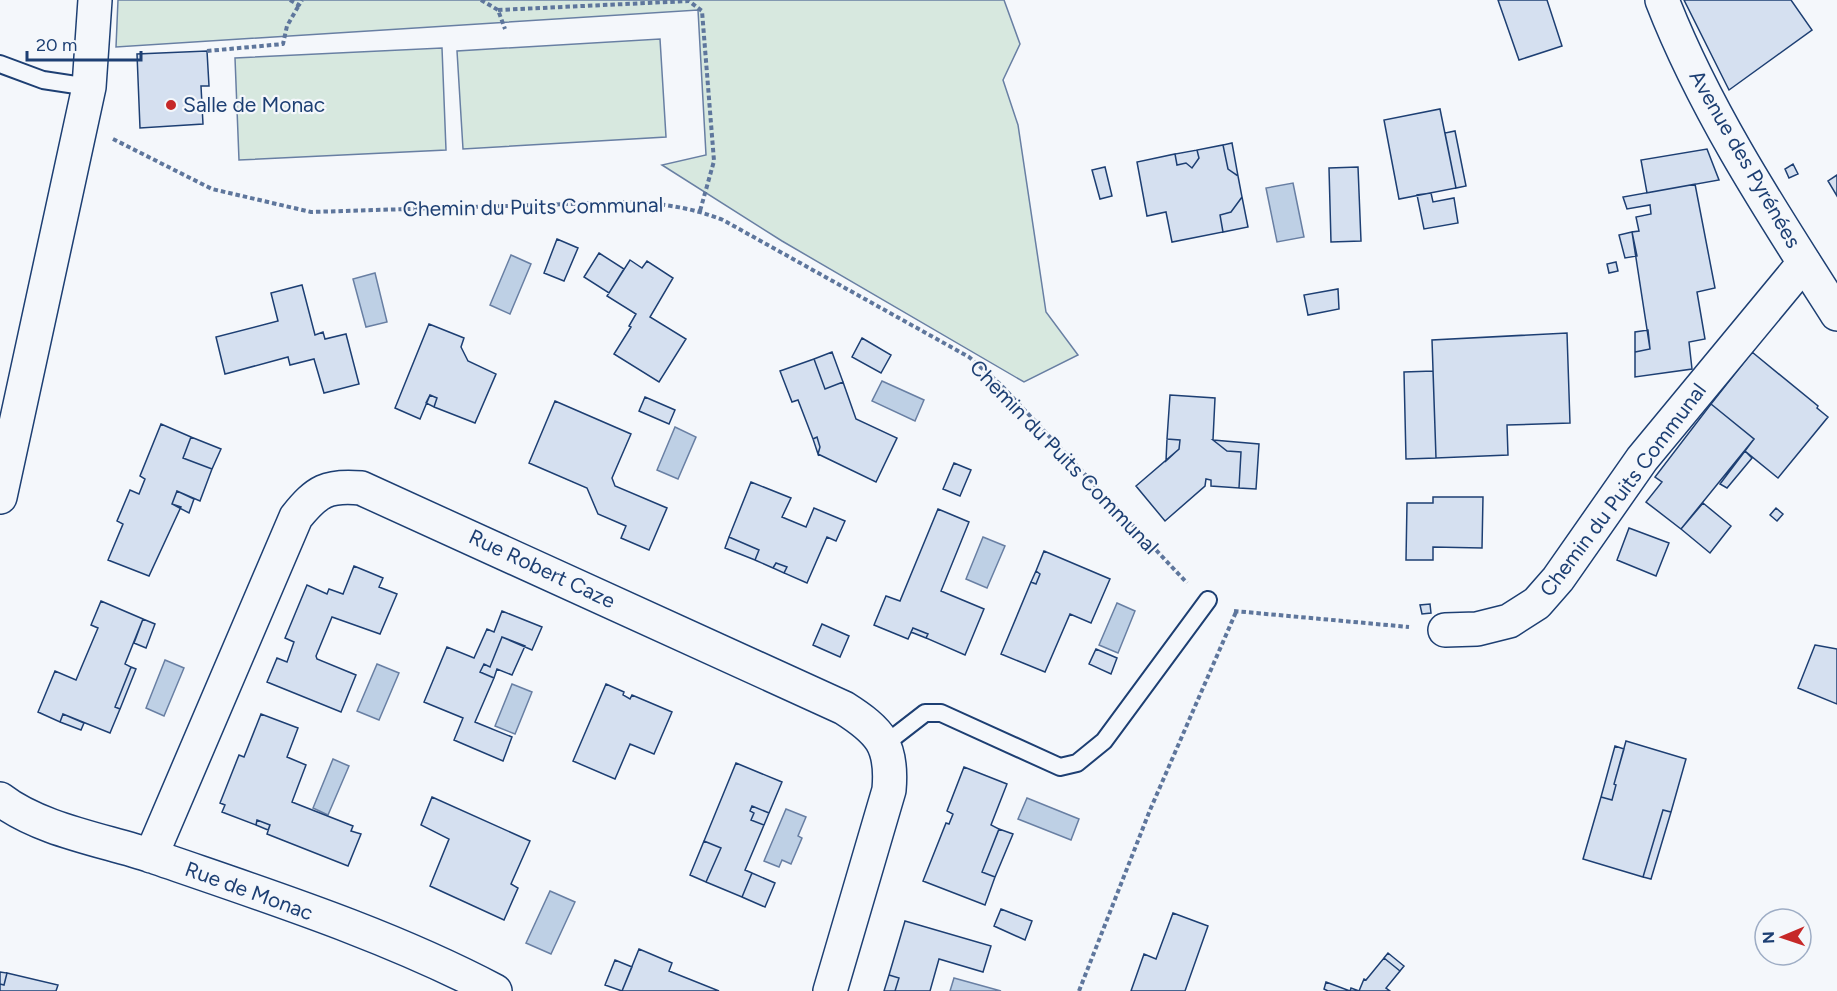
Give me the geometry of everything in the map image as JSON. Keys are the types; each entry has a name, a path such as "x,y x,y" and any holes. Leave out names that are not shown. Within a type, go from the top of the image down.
{"street":[{"path":"0,497 89,87 95,0"},
{"name":"Avenue des Pyrénées","path":"1662,0 1674,33 1704,92 1804,263 1837,314"},
{"name":"Chemin du Puits Communal","path":"1445,630 1477,629 1509,621 1537,603 1558,579 1641,459 1804,263"},
{"name":"Rue Robert Caze","path":"151,856 296,517 314,495 338,486 361,488 386,497 833,703 867,723 885,744"},
{"path":"830,991 890,790 891,767 885,744"},
{"name":"Rue de Monac","path":"0,799 19,814 151,856 385,940 451,968 495,991"}],"lane":[{"path":"0,64 43,80 89,87"},
{"path":"885,744 925,713 941,713 1060,767 1077,763 1104,741 1208,600"}],"path":[{"path":"290,0 299,5"},
{"path":"207,51 283,44 287,26 302,0"},
{"path":"481,0 498,10 689,1 702,11 714,161 700,211"},
{"path":"498,10 505,29"},
{"name":"Chemin du Puits Communal","path":"81,122 212,189 311,212 633,202 669,204 700,211 723,220 969,357 1000,384 1180,577 1208,600 1236,612 1445,630"},
{"path":"1079,991 1150,810 1236,612"}],"shaded area":[{"path":"118,0 1004,0 1020,44 1003,80 1018,125 1046,312 1078,355 1024,382 782,241 662,165 706,155 698,10 116,47"},
{"path":"660,39 666,137 463,149 457,51"},
{"path":"442,48 446,150 239,160 235,58"}],"water":[{"path":"1293,183 1304,237 1277,242 1266,188"},
{"path":"511,255 531,264 510,314 490,305"},
{"path":"375,273 387,322 366,327 353,279"},
{"path":"882,381 924,400 915,421 872,401"},
{"path":"675,427 696,437 678,479 657,470"},
{"path":"983,537 1005,546 987,588 966,579"},
{"path":"1117,603 1135,611 1118,653 1099,645"},
{"path":"165,660 184,668 164,716 146,708"},
{"path":"377,664 399,673 379,720 357,711"},
{"path":"512,684 532,692 515,734 495,726"},
{"path":"333,759 349,766 328,815 313,808"},
{"path":"1027,798 1079,819 1071,840 1018,819"},
{"path":"786,809 806,817 798,836 802,838 791,864 782,860 779,867 764,861"},
{"path":"550,891 575,902 551,954 526,943"},
{"path":"954,978 1001,991 950,991"}],"building":[{"path":"1498,0 1547,0 1562,46 1519,60"},
{"path":"1684,0 1791,0 1812,30 1729,90"},
{"name":"Salle de Monac","path":"207,51 209,86 201,86 203,124 140,128 137,54"},
{"path":"1440,109 1456,188 1399,199 1384,120"},
{"path":"1455,131 1466,186 1456,188 1445,133"},
{"path":"1232,143 1238,176 1228,169 1223,145"},
{"path":"1223,145 1228,169 1238,176 1242,197 1231,212 1220,215 1223,232 1172,242 1166,212 1147,216 1137,162 1175,154 1177,165 1186,163 1192,168 1199,158 1197,150"},
{"path":"1707,149 1719,180 1647,193 1641,160"},
{"path":"1197,150 1199,158 1192,168 1186,163 1177,165 1175,154"},
{"path":"1793,164 1798,174 1789,178 1785,169"},
{"path":"1105,167 1112,196 1100,199 1092,170"},
{"path":"1358,167 1361,241 1331,242 1329,168"},
{"path":"1837,175 1837,196 1828,181"},
{"path":"1695,184 1715,288 1697,292 1705,339 1689,342 1692,369 1635,377 1635,352 1650,349 1632,232 1639,231 1636,217 1651,214 1650,205 1627,209 1623,197"},
{"path":"1431,193 1433,202 1454,198 1458,223 1424,229 1417,195"},
{"path":"1242,197 1248,227 1223,232 1220,215 1231,212"},
{"path":"1632,232 1637,256 1625,258 1619,235"},
{"path":"557,239 578,248 564,281 544,273"},
{"path":"599,253 624,269 609,293 584,277"},
{"path":"630,260 642,268 647,261 673,278 650,317 686,339 659,382 614,354 631,327 629,326 636,314 607,296"},
{"path":"1616,262 1618,271 1609,273 1607,264"},
{"path":"302,285 315,335 323,332 325,339 346,334 359,384 324,393 314,359 290,365 288,357 225,374 216,337 278,321 271,293"},
{"path":"1338,289 1339,309 1308,315 1304,295"},
{"path":"429,324 464,338 461,347 468,361 496,374 475,423 434,407 437,398 430,395 420,419 395,408"},
{"path":"1648,330 1650,349 1635,352 1635,332"},
{"path":"1567,333 1570,423 1507,425 1508,455 1436,458 1432,340"},
{"path":"862,338 891,355 881,373 852,357"},
{"path":"832,352 843,382 825,389 814,359"},
{"path":"1752,352 1818,406 1817,408 1828,417 1778,478 1745,451 1754,439 1711,404"},
{"path":"814,359 825,389 843,382 856,419 897,438 876,482 818,454 820,447 817,437 813,439 798,400 792,402 780,371"},
{"path":"1433,371 1436,458 1406,459 1404,372"},
{"path":"430,395 437,398 434,407 426,403"},
{"path":"1170,395 1215,398 1213,440 1227,451 1241,452 1239,488 1211,486 1211,480 1206,479 1205,486 1165,521 1136,486 1179,449 1180,440 1167,439"},
{"path":"645,397 675,410 669,424 639,411"},
{"path":"555,401 631,434 612,478 615,486 667,508 649,550 621,538 626,526 598,514 587,488 529,463"},
{"path":"1711,404 1754,439 1681,529 1646,502 1662,482 1655,477"},
{"path":"161,424 191,437 183,458 212,469 200,501 177,491 172,504 181,507 149,576 108,560 123,524 117,521 130,490 139,494 145,479 140,476"},
{"path":"191,437 221,449 212,469 183,458"},
{"path":"817,437 820,447 818,454 813,439"},
{"path":"1167,439 1180,440 1179,449 1166,461"},
{"path":"1213,440 1259,444 1256,489 1239,488 1241,452 1227,451"},
{"path":"1745,451 1752,458 1727,488 1720,484"},
{"path":"954,463 971,470 960,496 943,489"},
{"path":"751,482 791,498 782,517 806,527 814,508 845,521 836,541 827,537 807,583 784,573 787,567 776,563 773,568 755,560 759,550 729,537"},
{"path":"177,491 194,499 189,513 172,504"},
{"path":"1433,497 1483,497 1482,548 1433,547 1433,560 1406,560 1407,503 1433,503"},
{"path":"1703,503 1731,526 1710,553 1681,529"},
{"path":"1776,508 1783,514 1777,521 1770,515"},
{"path":"938,509 969,522 941,591 984,609 965,655 926,638 928,634 913,628 908,639 874,625 886,596 900,601"},
{"path":"1629,528 1669,543 1656,576 1617,560"},
{"path":"729,537 759,550 755,560 725,548"},
{"path":"1044,551 1110,579 1091,623 1070,614 1045,672 1001,654 1031,582 1036,584 1040,574 1036,571"},
{"path":"776,563 787,567 784,573 773,568"},
{"path":"354,566 383,578 379,587 397,594 380,634 332,617 316,656 317,659 356,675 341,712 267,682 277,658 287,662 294,642 285,638 307,585 327,594 329,589 343,594"},
{"path":"1036,571 1040,574 1036,584 1031,582"},
{"path":"101,601 143,619 125,664 131,667 115,707 120,709 110,733 63,714 60,722 38,712 55,671 76,680 98,628 91,625"},
{"path":"1430,604 1431,613 1422,614 1420,605"},
{"path":"502,611 542,627 532,650 502,637 490,667 484,664 480,672 494,678 475,722 512,737 503,761 454,740 463,718 424,702 447,647 474,658 487,629 494,632"},
{"path":"143,619 155,624 146,648 134,643"},
{"path":"822,624 849,636 840,657 813,645"},
{"path":"913,628 928,634 926,638 911,632"},
{"path":"502,637 525,646 512,675 497,669 494,678 480,672 484,664 490,667"},
{"path":"1815,645 1837,649 1837,704 1798,688"},
{"path":"1096,649 1117,658 1111,674 1089,664"},
{"path":"131,667 136,669 120,709 115,707"},
{"path":"606,684 624,692 623,695 630,699 632,695 672,712 654,754 630,744 615,779 573,761"},
{"path":"63,714 84,723 81,730 60,722"},
{"path":"261,714 298,728 287,757 306,765 292,802 353,826 351,831 361,834 348,866 267,834 270,825 257,820 256,825 222,812 225,805 220,803 239,755 244,757"},
{"path":"1626,741 1686,759 1671,812 1663,810 1643,877 1583,859 1601,797 1612,800"},
{"path":"1615,746 1624,749 1612,800 1601,797"},
{"path":"736,763 782,782 769,813 752,806 750,811 754,813 751,820 764,825 745,870 752,873 742,897 706,882 721,848 704,841"},
{"path":"964,767 1007,784 991,825 999,829 982,872 995,877 985,905 923,881 946,823 949,824 953,814 947,811"},
{"path":"432,797 530,841 511,884 518,888 504,920 430,886 449,839 421,825"},
{"path":"752,806 769,813 764,825 751,820 754,813 750,811"},
{"path":"1663,810 1671,812 1651,879 1643,877"},
{"path":"257,820 270,825 268,830 256,825"},
{"path":"999,829 1013,834 995,877 982,872"},
{"path":"704,841 721,848 706,882 690,875"},
{"path":"752,873 775,883 765,907 742,897"},
{"path":"1001,909 1032,921 1025,940 994,926"},
{"path":"1173,913 1208,926 1185,991 1131,991 1144,954 1156,959"},
{"path":"905,921 991,946 983,972 939,959 930,991 895,991 899,978 889,975"},
{"path":"639,949 672,963 669,971 719,991 622,991"},
{"path":"1388,953 1404,966 1400,971 1384,958"},
{"path":"1384,958 1400,971 1386,988 1390,991 1359,991 1364,979 1366,980"},
{"path":"615,960 632,967 622,991 605,985"},
{"path":"0,972 7,973 4,985 0,984"},
{"path":"7,973 58,985 56,991 0,991 0,984 4,985"},
{"path":"889,975 899,978 895,991 884,991"},
{"path":"1326,982 1350,991 1328,991 1324,989"}],"place":[{"name":"Salle de Monac","path":"171,105"}]}
